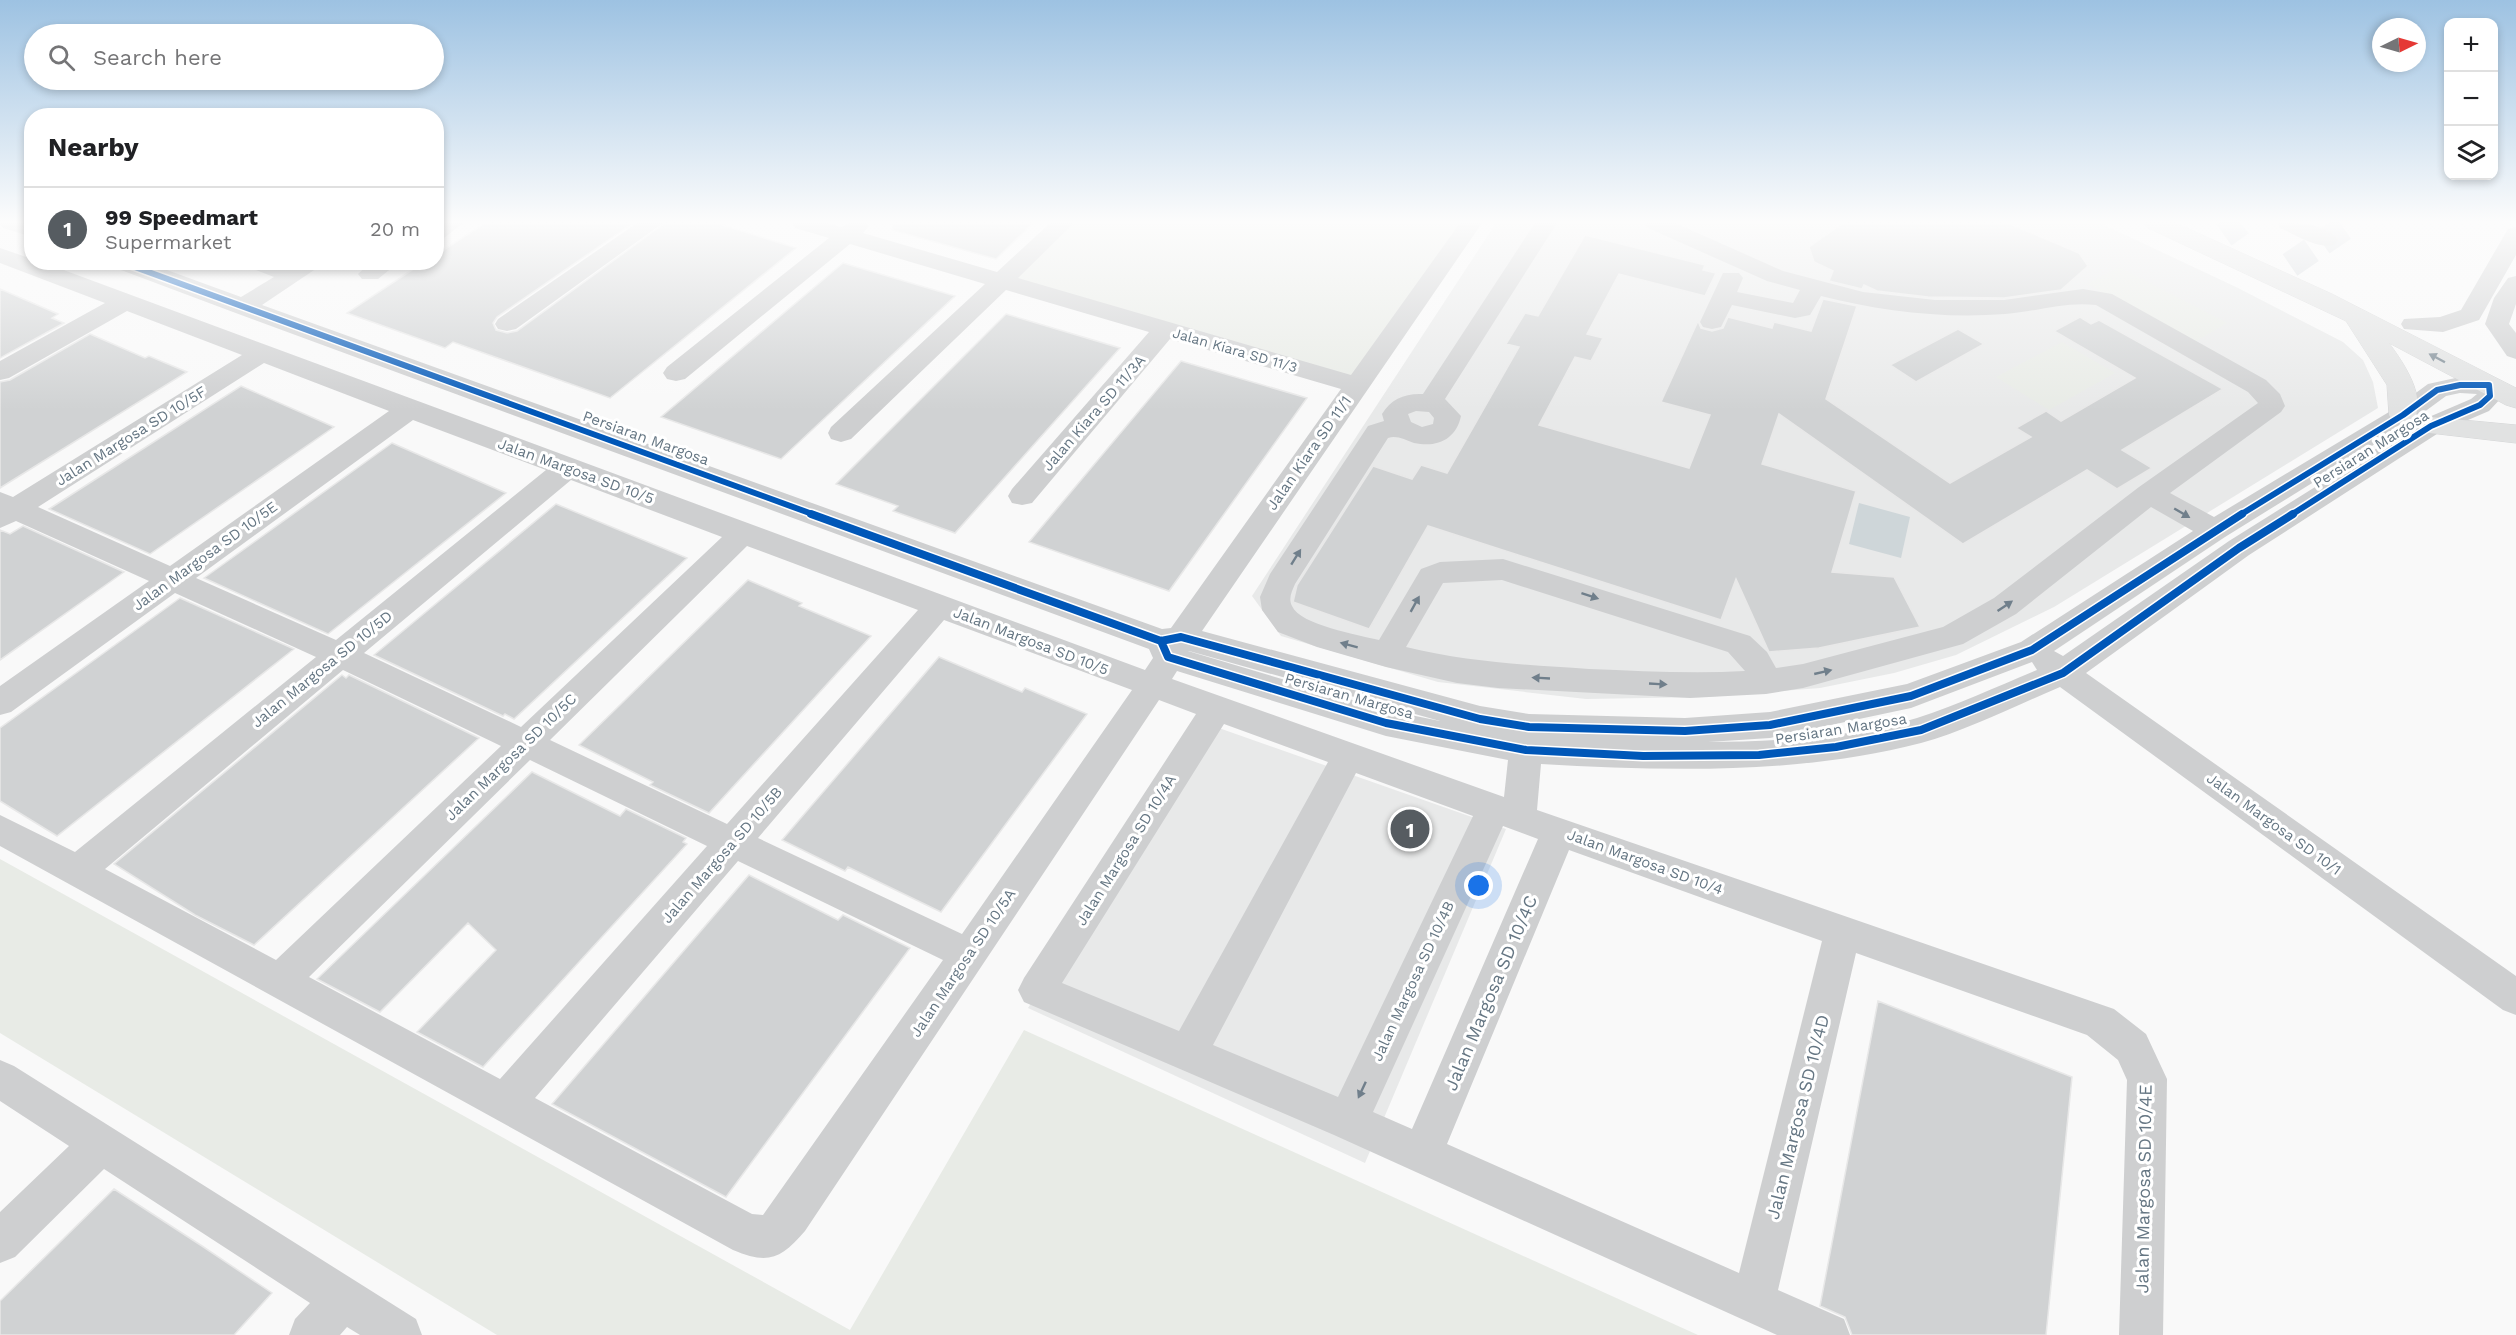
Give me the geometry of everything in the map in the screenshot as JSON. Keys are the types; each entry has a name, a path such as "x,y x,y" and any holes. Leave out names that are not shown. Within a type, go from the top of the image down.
{"main road":[{"path":"2291,285 2351,313 2516,399"},
{"path":"2331,285 2516,375"},
{"path":"2351,313 2383,354 2401,385 2403,415"},
{"path":"2466,350 2480,365 2489,386"},
{"path":"2489,386 2516,389"},
{"path":"2431,426 2516,434"}],"street":[{"name":"Jalan Margosa SD 10/5","path":"81,285 939,606 1165,655"},
{"name":"Persiaran Margosa","path":"183,285 1165,655 1386,723 1527,739 1643,756 1747,755 1836,747 1921,730 2063,673 2239,548 2431,426 2480,405 2490,396 2489,386 2460,385 2437,390 2403,415 2215,530 2032,650 1911,696 1849,711 1760,725 1685,731 1611,730 1527,739"},
{"path":"242,307 278,285"},
{"path":"507,324 563,285"},
{"path":"676,373 784,285"},
{"path":"841,433 996,285"},
{"name":"Jalan Kiara SD 11/3","path":"1016,285 1356,385"},
{"name":"Jalan Kiara SD 11/1","path":"1165,655 1427,285"},
{"path":"1506,285 1430,403 1438,406 1448,416 1445,428 1440,432 1422,435 1413,434 1399,426 1378,432 1294,560 1275,597 1277,610 1289,624 1328,639 1386,655 1477,674 1690,686 1766,682 1852,665 1952,636 2005,606 2149,494 2272,406 2271,400 2265,393 2113,303 2093,297 2073,296 2004,307 1935,307 1862,299 1814,286 1801,310 1796,311 1723,296"},
{"path":"1712,322 1728,285"},
{"path":"2413,324 2443,325 2470,315 2487,285"},
{"path":"2514,285 2506,298 2497,324 2516,351"},
{"path":"0,372 125,302"},
{"name":"Jalan Kiara SD 11/3A","path":"1022,496 1165,329"},
{"name":"Jalan Margosa SD 10/5F","path":"5,510 261,354"},
{"name":"Jalan Margosa SD 10/5E","path":"0,703 410,409"},
{"name":"Jalan Margosa SD 10/5D","path":"76,871 567,468"},
{"path":"2149,494 2215,530"},
{"path":"5,510 172,580 340,655 969,955"},
{"name":"Jalan Margosa SD 10/5C","path":"279,981 743,533"},
{"path":"1386,655 1432,576 1496,568 1739,644 1756,660 1766,682"},
{"name":"Jalan Margosa SD 10/5B","path":"504,1104 939,606"},
{"name":"Jalan Margosa SD 10/1","path":"2032,650 2516,998"},
{"name":"Jalan Margosa SD 10/4","path":"1165,655 1216,709 1842,933 2100,1022 2132,1047"},
{"name":"Jalan Margosa SD 10/5A","path":"504,1104 748,1235 772,1237 797,1207 969,955 1165,655"},
{"path":"1599,681 1611,730"},
{"name":"Jalan Margosa SD 10/4A","path":"1188,1054 1037,990 1216,709"},
{"name":"Jalan Margosa SD 10/4B","path":"1348,1121 1506,813 1527,739"},
{"path":"1348,756 1188,1054 1348,1121 1828,1335"},
{"path":"0,830 504,1104"},
{"name":"Jalan Margosa SD 10/4C","path":"1422,1154 1559,832"},
{"name":"Jalan Margosa SD 10/4D","path":"1754,1301 1842,933"},
{"name":"Jalan Margosa SD 10/4E","path":"2132,1047 2147,1079 2141,1335"},
{"path":"0,1079 400,1335"},
{"path":"0,1242 102,1143"},
{"path":"311,1335 343,1298"}],"shaded area":[{"path":"1033,285 1418,285 1352,379"},
{"path":"1455,285 2232,285 2343,342 2363,360 2373,382 2378,408 2054,607 1956,655 1894,673 1820,688 1706,697 1586,699 1438,682 1281,636 1252,596"},
{"path":"2089,285 2154,285 2227,323 2195,342"},
{"path":"2062,342 2115,373 2049,410 1996,377"},
{"path":"1859,503 1910,517 1901,558 1849,544"},
{"path":"1216,727 1506,829 1365,1163 1028,1008"},
{"path":"0,859 850,1330 1024,1030 1698,1335 497,1335 0,1033"}],"building":[{"path":"389,285 543,285 497,317 493,323 496,330 507,333 517,331 580,285 750,285 610,398 453,342 445,348 347,313"},
{"path":"817,285 919,285 955,296 781,459 661,417"},
{"path":"1556,285 1613,285 1587,334 1603,338 1591,361 1575,357 1539,425 1689,468 1710,415 1661,402 1698,321 1701,328 1712,331 1723,328 1728,317 1772,328 1774,322 1811,331 1823,299 1857,306 1826,399 1950,483 2031,437 2016,428 2046,411 2061,421 2135,378 2054,331 2080,317 2091,324 2099,320 2223,389 2122,450 2152,468 2117,489 2087,470 1963,544 1779,414 1762,464 1856,491 1832,572 1894,577 1920,627 1819,648 1769,652 1736,579 1721,620 1428,526 1369,629 1293,602 1297,585 1373,466 1412,479 1421,465 1447,473 1519,347 1506,344 1525,313 1538,316"},
{"path":"1663,285 1710,285 1705,296"},
{"path":"1847,285 1864,285 1862,289"},
{"path":"1865,285 2066,285 2061,290 2004,298 1928,297 1877,291"},
{"path":"0,289 58,314 52,318 64,323 0,358"},
{"path":"1006,314 1120,348 955,533 893,511 898,506 836,484"},
{"path":"1958,329 1984,344 1916,382 1890,365"},
{"path":"90,334 145,358 149,356 187,372 0,488 0,382 10,380"},
{"path":"1181,361 1307,398 1169,591 1029,542"},
{"path":"241,386 334,427 150,554 49,509"},
{"path":"392,443 506,493 328,634 204,578"},
{"path":"556,504 687,558 514,719 505,714 503,716 374,655"},
{"path":"23,526 124,572 0,660 0,530 10,534"},
{"path":"748,580 802,603 799,606 871,636 709,813 650,785 653,782 579,745"},
{"path":"180,598 294,649 57,836 0,801 0,728"},
{"path":"939,657 1022,692 1025,688 1087,714 941,912 848,867 845,871 782,840"},
{"path":"342,675 346,678 349,675 479,738 254,945 195,915 114,864"},
{"path":"532,772 620,816 626,809 686,838 683,842 687,844 483,1067 417,1032 496,950 468,923 380,1012 317,979"},
{"path":"749,875 838,920 843,915 910,948 726,1197 552,1104"},
{"path":"1878,1001 2072,1077 2046,1335 1852,1335 1845,1317 1820,1306"},
{"path":"114,1189 272,1293 234,1335 0,1335 0,1301"}],"cycle path":[{"path":"185,285 1161,641"},
{"path":"2460,385 2489,385 2490,396 2480,405 2431,426 2239,548 2063,673 1921,730 1836,747 1759,755 1643,756 1526,750 1386,723 1168,657 1161,641 1181,637 1480,719 1529,727 1685,731 1770,725 1911,696 2032,650 2215,530 2403,415 2437,390 2460,385"}],"place":[{"name":"99 Speedmart","path":"1410,829"}]}
